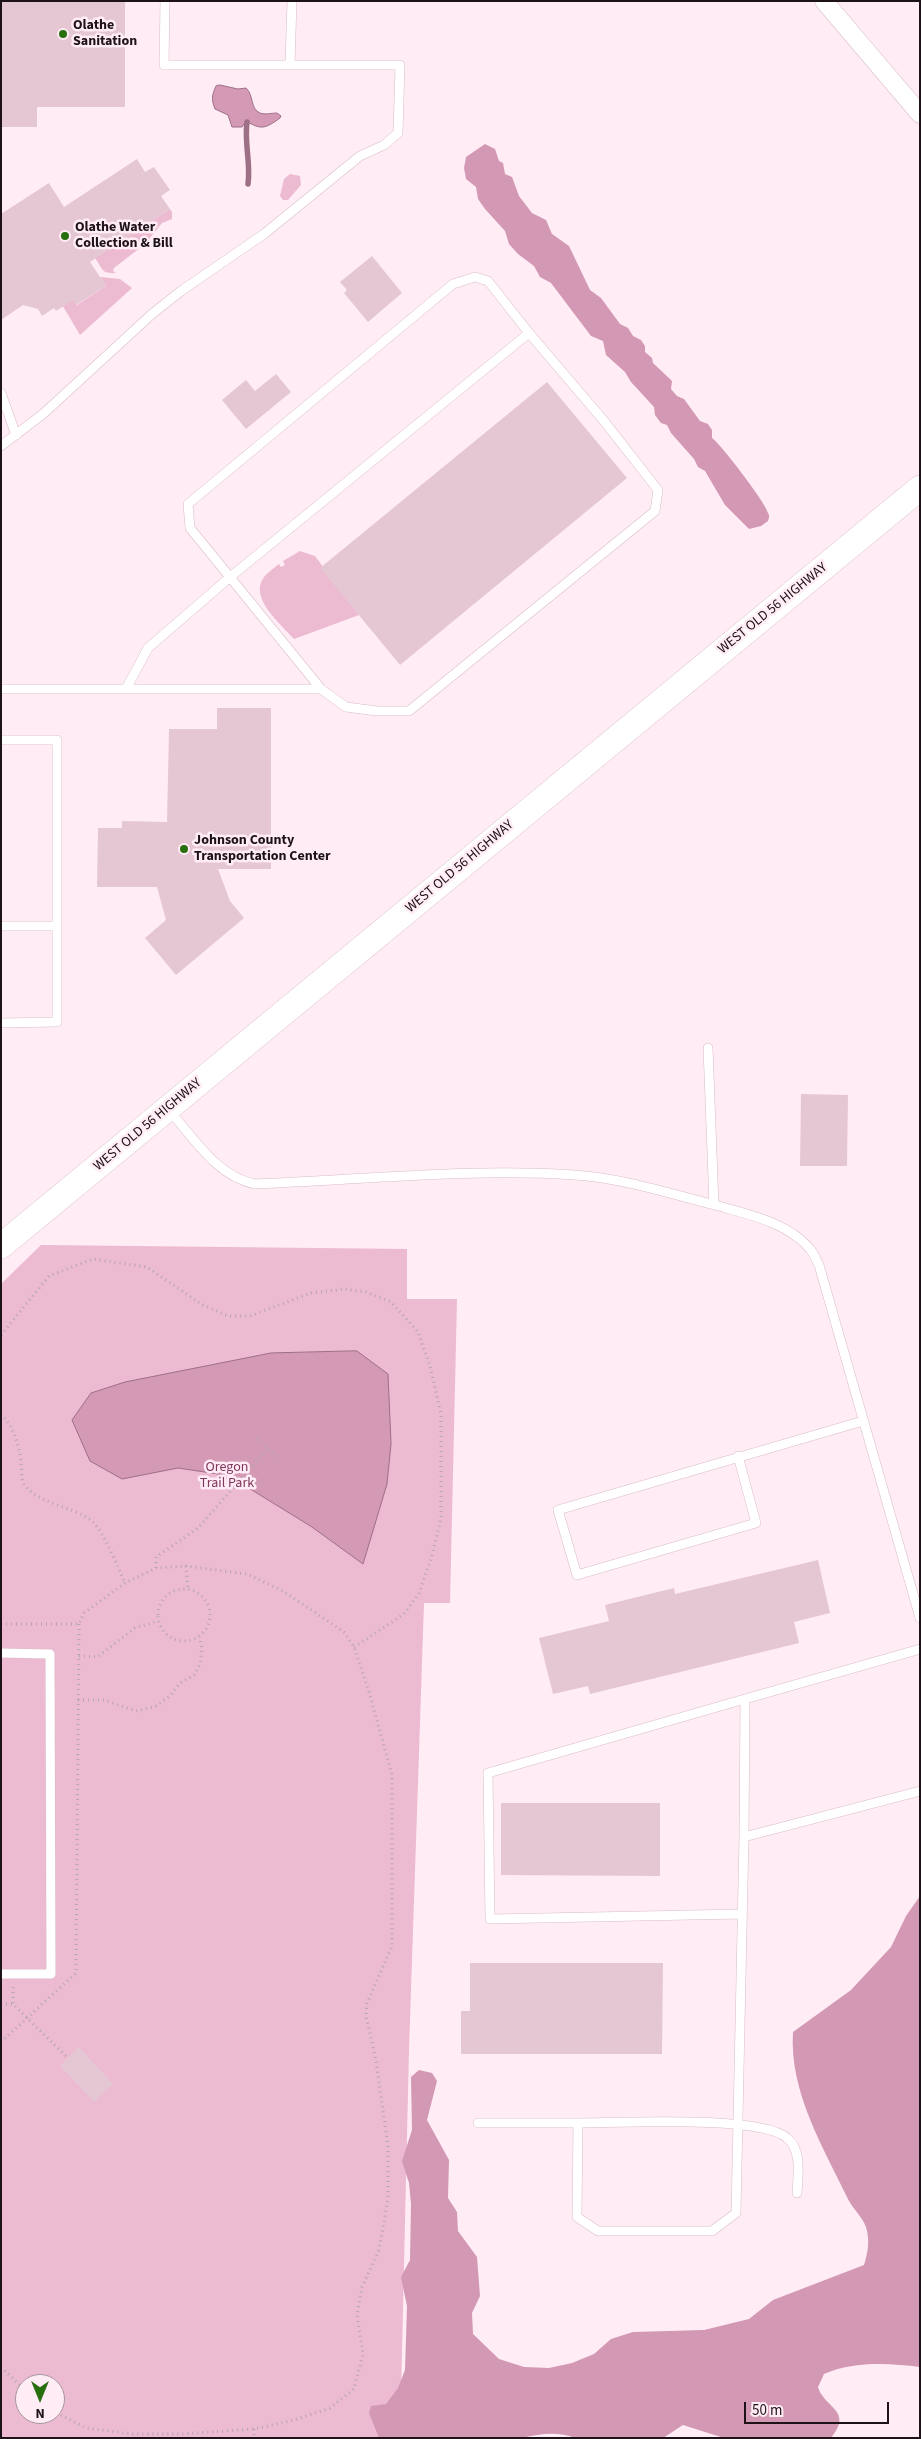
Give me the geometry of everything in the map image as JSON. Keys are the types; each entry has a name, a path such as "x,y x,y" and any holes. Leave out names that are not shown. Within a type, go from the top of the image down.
{"main road":[{"name":"WEST OLD 56 HIGHWAY","path":"1,1246 920,488"}],"street":[{"path":"824,1 920,114"}],"lane":[{"path":"1,446 43,414 152,314 181,291 264,234 360,156 384,145 398,132 400,65 164,65 165,1"},
{"path":"290,65 292,1"},
{"path":"475,277 488,281 529,333 604,421 658,490 655,511 408,711 377,711 346,707 321,689 229,578 190,528 188,504 453,284 475,277"},
{"path":"126,689 148,648 229,578 529,333"},
{"path":"1,393 16,435"},
{"path":"1,689 321,689"},
{"path":"1,740 57,740 57,1022 1,1022"},
{"path":"1,926 57,926"},
{"path":"708,1048 714,1206"},
{"path":"168,1109 230,1176 249,1183 498,1173 575,1175 618,1181 714,1206 771,1223 795,1235 810,1249 819,1265 920,1618"},
{"path":"738,1456 756,1523 577,1575 558,1510 738,1456 863,1420"},
{"path":"742,1914 490,1919 488,1773 920,1649"},
{"path":"1,1653 50,1654 51,1974 1,1974"},
{"path":"578,2124 577,2216 598,2231 712,2231 736,2213 745,1699"},
{"path":"744,1837 920,1791"},
{"path":"478,2123 738,2123 777,2132 788,2138 797,2157 797,2193"}],"path":[{"path":"1,1335 49,1276 93,1259 147,1267 201,1304 228,1316 250,1316 311,1293 344,1289 366,1292 391,1302 418,1332 430,1366 441,1414 441,1519 431,1559 419,1593 404,1614 354,1647"},
{"path":"1,1414 12,1427 20,1452 23,1482 38,1496 67,1508 93,1522 117,1563 125,1583"},
{"path":"258,1439 278,1457"},
{"path":"156,1568 156,1557 198,1528 268,1448"},
{"path":"186,1566 188,1590"},
{"path":"1,2042 76,1973 79,1624 84,1613 125,1583 156,1568 186,1566 247,1574 283,1590 344,1632 354,1647 370,1692 392,1775 392,1946 367,2003 366,2016 376,2061 388,2147 388,2199 378,2250 362,2287 357,2314 363,2354 354,2389 330,2408 294,2420 254,2429 182,2434 132,2434 86,2428 65,2417"},
{"path":"188,1590 200,1595 209,1608 210,1617 207,1628 199,1637 187,1641 177,1641 162,1630 158,1622 158,1612 165,1598 172,1592 188,1590"},
{"path":"79,1656 97,1656 135,1628 158,1622"},
{"path":"1,1624 79,1624"},
{"path":"78,1700 104,1700 136,1711 154,1707 170,1696 180,1683 194,1675 200,1664 202,1648 199,1637"},
{"path":"1,2004 13,2004 29,2017 68,2058"},
{"path":"1,2368 15,2381"},
{"path":"254,2429 254,2438"}],"green space":[{"path":"290,174 300,176 301,185 288,200 283,200 280,196 284,179"},
{"path":"170,209 172,219 162,223 145,244 114,268 113,271 116,273 108,273 103,270 95,258"},
{"path":"100,277 120,279 132,288 80,335 61,303 66,290 77,305 106,286"},
{"path":"300,551 315,556 359,615 294,639 268,611 260,594 260,585 269,572 279,564 281,567 285,565 283,561"},
{"name":"Oregon Trail Park","path":"41,1245 407,1249 407,1299 457,1299 450,1603 424,1603 409,2049 400,2438 1,2438 1,1284"}],"shaded area":[{"path":"220,85 238,89 246,88 257,111 264,114 277,113 281,116 280,118 263,127 246,121 242,127 232,127 228,115 215,109 214,106 214,92 216,86"},
{"path":"485,144 495,149 499,161 503,163 505,174 512,177 519,196 532,213 546,220 552,234 569,246 590,290 601,298 620,324 628,328 633,336 641,340 645,346 645,352 652,358 653,363 672,381 671,389 677,396 684,399 700,421 708,424 712,430 712,438 724,450 760,498 769,515 768,521 761,526 749,529 725,505 705,471 698,467 694,459 671,433 667,425 661,423 655,415 654,407 631,382 625,372 606,355 603,341 591,336 551,283 540,277 534,266 518,254 509,244 505,231 478,199 476,187 466,179 464,168 466,157"},
{"path":"357,1351 388,1374 391,1444 387,1484 363,1564 312,1527 252,1490 218,1474 178,1468 122,1479 90,1461 72,1420 91,1393 125,1382 271,1353"},
{"path":"920,1896 920,2367 871,2364 847,2367 824,2374 818,2387 821,2394 839,2415 840,2421 831,2438 724,2438 683,2425 663,2438 575,2438 556,2434 542,2434 522,2438 379,2438 369,2413 371,2406 386,2404 398,2388 405,2370 407,2306 401,2277 410,2260 411,2204 409,2183 402,2161 412,2130 411,2077 419,2070 432,2073 437,2081 427,2120 449,2160 448,2198 457,2212 458,2231 477,2257 480,2296 472,2313 473,2334 499,2359 524,2367 549,2368 572,2363 594,2354 611,2339 633,2332 704,2330 749,2319 773,2300 864,2265 868,2246 866,2227 849,2201 810,2120 797,2076 793,2054 793,2032 851,1990 891,1947 906,1916"}],"building":[{"name":"Olathe Sanitation","path":"1,1 125,1 125,107 37,107 37,127 1,127"},
{"name":"Olathe Water Collection & Bill","path":"137,159 145,172 154,167 170,190 161,196 170,209 90,262 106,286 76,305 73,300 56,311 54,308 42,316 38,309 23,305 1,320 1,214 49,183 64,207"},
{"path":"372,256 402,293 368,322 344,293 347,290 340,282"},
{"path":"276,374 291,392 246,429 222,400 246,380 255,391"},
{"path":"547,382 627,478 400,665 320,568"},
{"name":"Johnson County Transportation Center","path":"217,708 271,708 271,869 218,869 230,901 244,918 176,975 145,938 166,920 157,887 97,887 98,828 122,828 122,821 167,822 169,729 217,729"},
{"path":"801,1094 848,1095 847,1166 800,1166"},
{"path":"818,1560 830,1613 794,1622 799,1643 590,1694 588,1686 553,1694 539,1638 609,1621 605,1605 674,1588 675,1594"},
{"path":"501,1803 660,1803 660,1876 501,1875"},
{"path":"470,1963 663,1963 662,2054 461,2054 461,2011 470,2011"},
{"path":"79,2047 113,2084 94,2102 60,2066"}],"waterway":[{"path":"247,122 248,184"}],"place":[{"name":"Olathe Sanitation","path":"63,34"},
{"name":"Olathe Water Collection & Bill","path":"65,236"},
{"name":"Johnson County Transportation Center","path":"184,849"}]}
